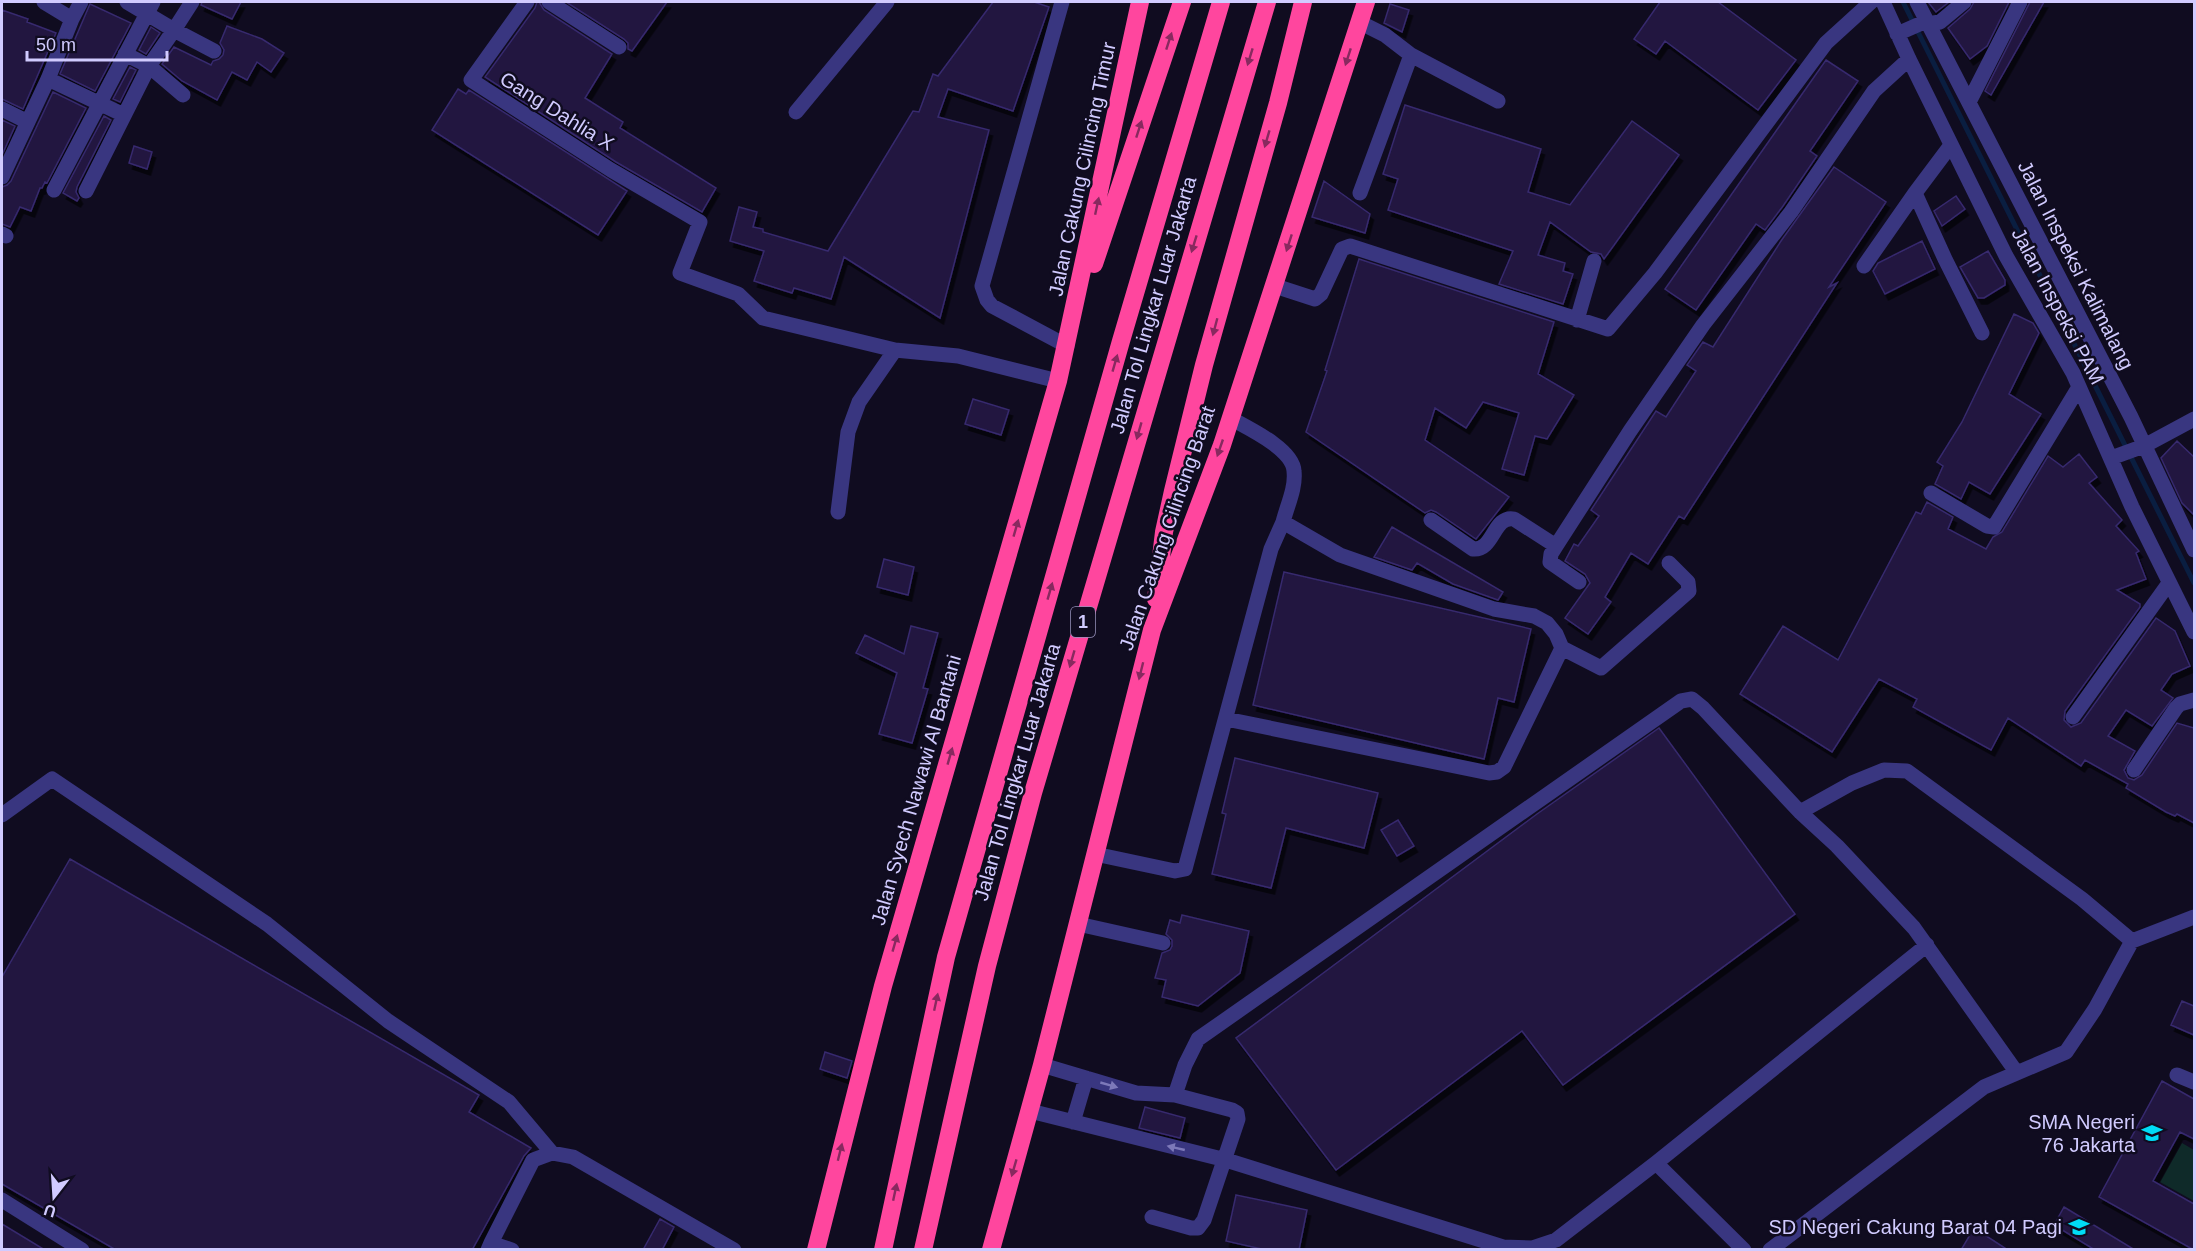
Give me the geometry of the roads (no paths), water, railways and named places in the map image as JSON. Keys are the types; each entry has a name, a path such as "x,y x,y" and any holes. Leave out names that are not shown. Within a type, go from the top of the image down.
{"highway":[{"name":"Jalan Cakung Cilincing Timur","path":"1067,345 1140,2"},
{"path":"1067,345 1182,2"},
{"name":"Jalan Tol Lingkar Luar Jakarta","path":"883,1250 946,957 1121,341 1221,2"},
{"name":"Jalan Tol Lingkar Luar Jakarta","path":"923,1250 987,966 1033,793 1267,2"},
{"path":"1152,630 1164,532 1173,491 1204,365 1278,103 1303,2"},
{"name":"Jalan Cakung Cilincing Barat","path":"1030,1111 1152,630 1230,418 1275,286 1366,2"},
{"name":"Jalan Syech Nawawi Al Bantani","path":"816,1250 883,986 1067,345"},
{"path":"991,1250 1030,1111"}],"street":[{"path":"44,2 72,19"},
{"path":"2,177 81,2"},
{"path":"127,2 150,8 174,30 214,51"},
{"path":"86,191 149,66 192,2"},
{"name":"Gang Dahlia X","path":"528,2 471,80 611,170 700,222 680,273 738,294 763,318 895,350"},
{"path":"549,2 620,47"},
{"path":"796,112 887,2"},
{"path":"1062,2 982,286 984,295 992,306 1067,345"},
{"path":"1275,286 1315,299 1321,294 1342,249 1350,246 1605,330 1655,273 1826,43 1871,2"},
{"name":"Jalan Inspeksi PAM","path":"1883,2 2006,256 2079,387 2169,583 2194,632"},
{"name":"Jalan Inspeksi Kalimalang","path":"1917,2 1925,23 1969,102 2194,550"},
{"path":"1899,33 1925,23 1940,22 1964,2"},
{"path":"1969,102 2020,2"},
{"path":"54,190 150,8"},
{"path":"1359,22 1385,35 1411,55 1498,101"},
{"path":"125,54 149,66 183,95"},
{"path":"1360,193 1411,55"},
{"path":"1579,582 1550,561 1556,546 1630,431 1703,325 1791,212 1874,92 1909,59"},
{"path":"48,79 124,115"},
{"path":"2,109 28,122"},
{"path":"1864,266 1952,145"},
{"path":"1915,193 1945,259 1983,333"},
{"path":"1577,320 1594,261"},
{"path":"838,512 848,432 859,402 895,350 958,356 1058,381"},
{"path":"1931,493 1987,526 1994,527 2079,387"},
{"path":"1095,854 1174,871 1185,869 1271,549 1283,522 1294,482 1294,468 1290,459 1262,435 1230,418"},
{"path":"2112,457 2141,447 2194,419"},
{"path":"1431,520 1473,549 1485,546 1502,521 1508,518 1514,519 1556,546"},
{"path":"1283,522 1340,555 1494,609 1534,616 1546,623 1556,634 1562,648 1598,668 1603,668 1689,591 1688,582 1669,563"},
{"path":"2073,717 2169,583"},
{"path":"1226,719 1489,773 1497,772 1504,768 1562,648"},
{"path":"1175,1095 1185,1065 1198,1039 1681,701 1692,699 1800,812 1837,846 1928,945 2018,1073"},
{"path":"2134,770 2176,708 2194,700"},
{"path":"1800,812 1852,783 1884,770 1907,771 2082,899 2132,942"},
{"path":"2,815 52,779 267,924 388,1022 509,1102 552,1153"},
{"path":"1770,1250 1984,1087 2066,1052 2095,1009 2132,942 2194,917"},
{"path":"1078,924 1163,944"},
{"path":"1030,1111 1226,1160 1503,1247 1532,1248 1556,1240 1656,1163 1928,945"},
{"path":"1042,1065 1136,1093 1175,1095 1237,1113 1238,1119 1226,1160 1204,1220 1198,1228 1152,1217"},
{"path":"2177,1075 2194,1082"},
{"path":"1073,1122 1086,1078"},
{"path":"512,1250 489,1246 533,1160 552,1153 573,1157 735,1250"},
{"path":"1656,1163 1744,1250"},
{"path":"2,1200 82,1250"}],"waterway":[{"path":"1903,2 2194,583"}],"place":[{"name":"SMA Negeri 76 Jakarta","path":"2152,1133"},
{"name":"SD Negeri Cakung Barat 04 Pagi","path":"2079,1227"}]}
